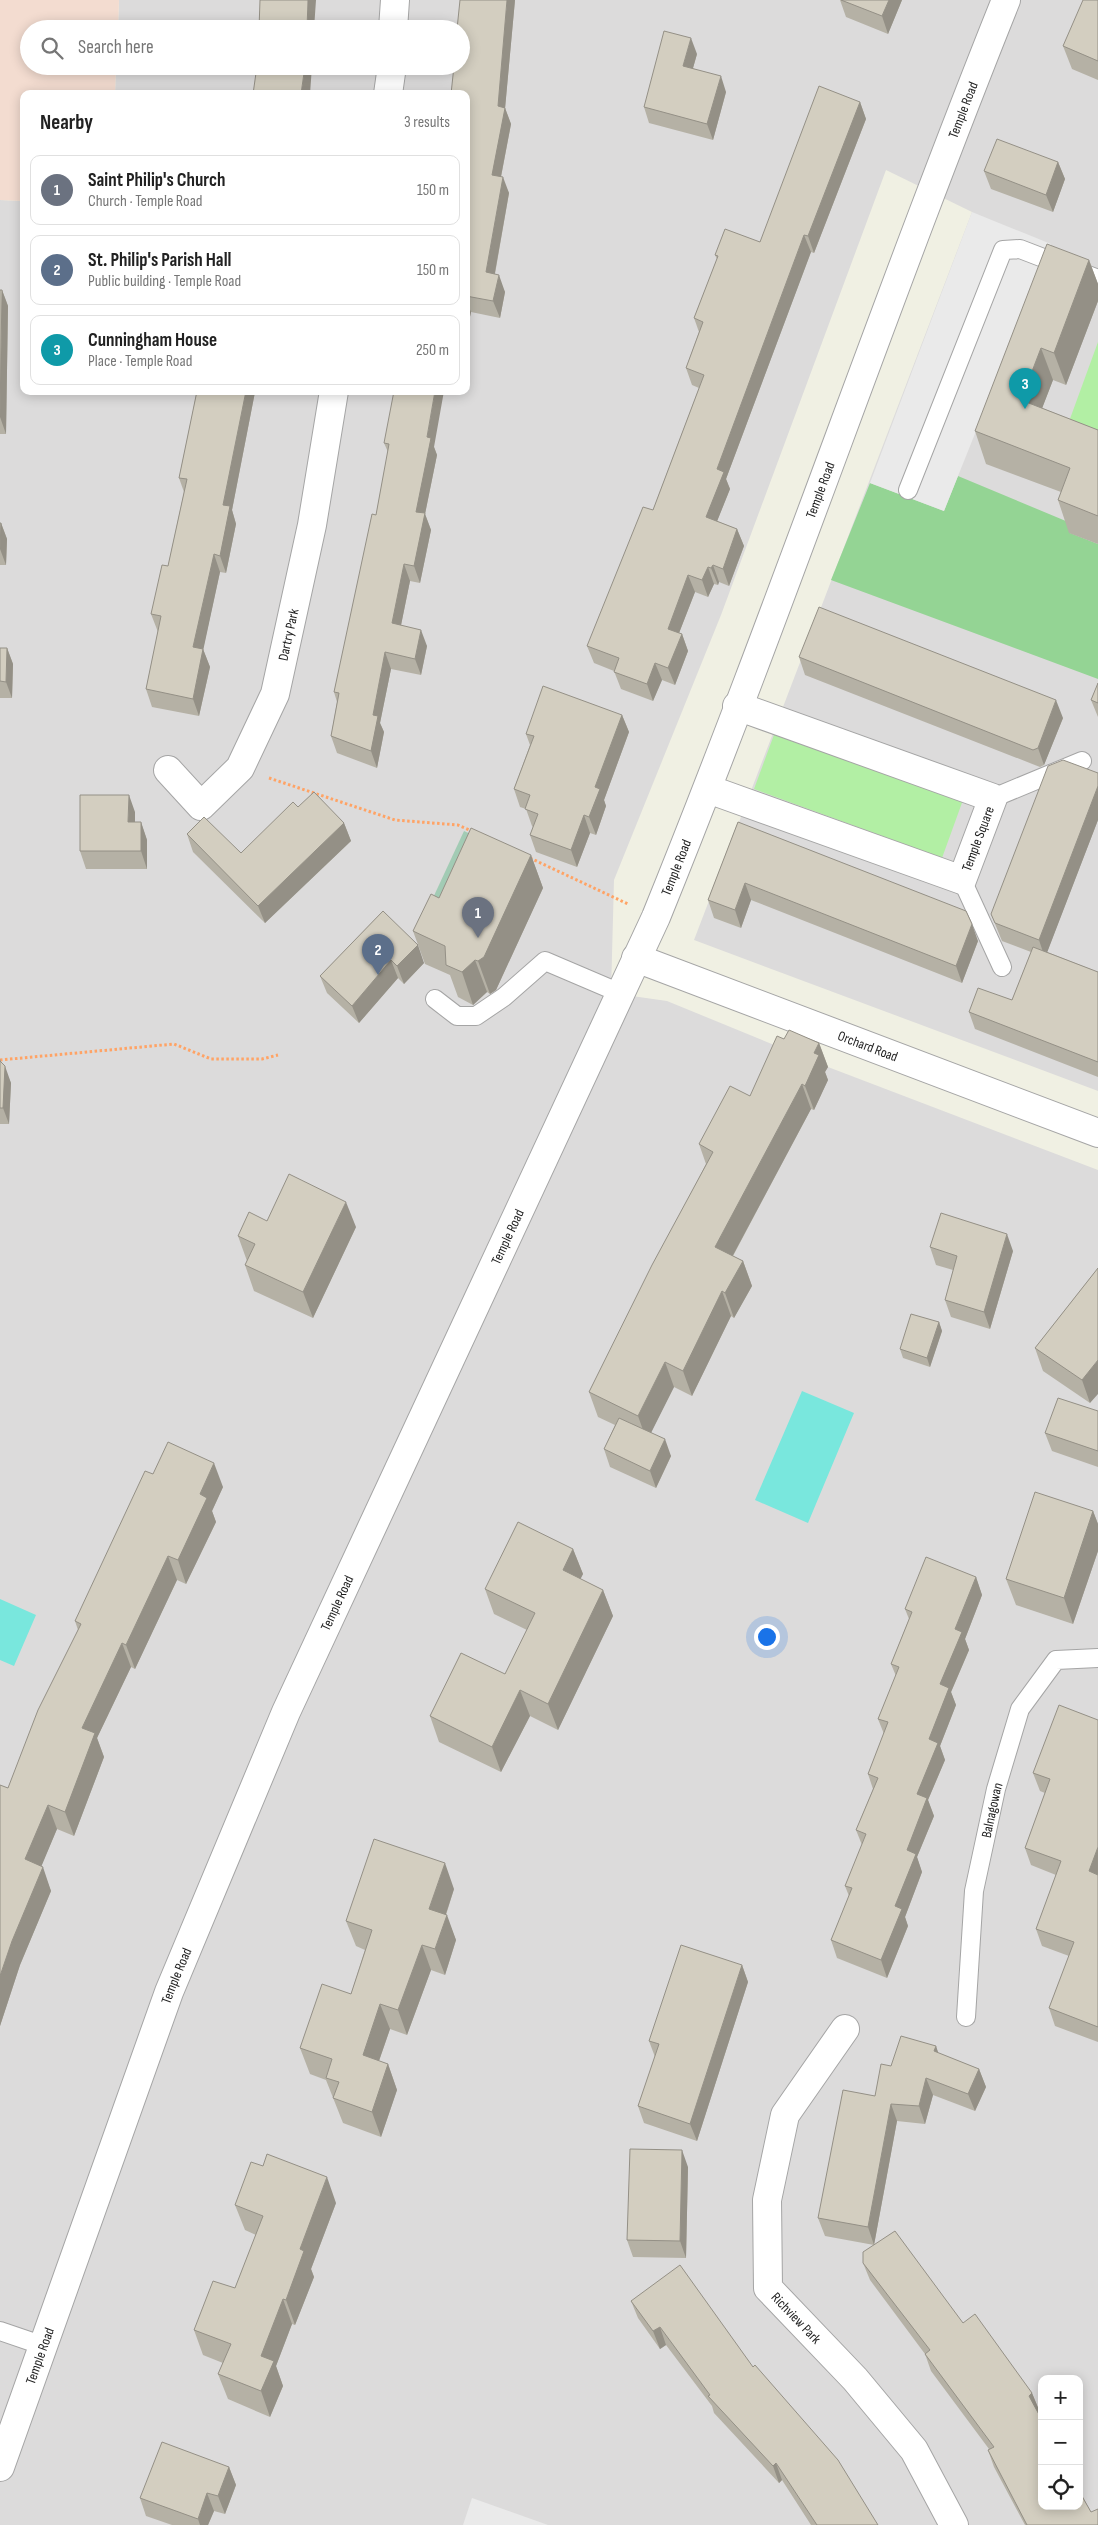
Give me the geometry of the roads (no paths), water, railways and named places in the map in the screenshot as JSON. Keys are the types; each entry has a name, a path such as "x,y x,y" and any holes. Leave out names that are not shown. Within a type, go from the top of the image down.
{"street":[{"path":"393,20 394,0"},
{"name":"Temple Road","path":"0,2467 170,1992 286,1712 656,917 708,789 737,706 959,117 1006,0"},
{"path":"389,90 391,75"},
{"name":"Dartry Park","path":"168,770 201,806 240,768 275,694 312,525 333,395"},
{"name":"Temple Square","path":"708,789 962,880 993,798 737,706"},
{"name":"Orchard Road","path":"636,958 1098,1133"},
{"name":"Richview Park","path":"845,2029 785,2115 767,2200 768,2288 856,2379 914,2450 954,2525"}],"lane":[{"path":"908,490 1003,250 1020,249 1098,279"},
{"path":"993,798 1082,760"},
{"path":"962,880 1002,967"},
{"path":"435,999 457,1016 476,1016 504,997 546,961 620,993"},
{"name":"Balnagowan","path":"966,2017 974,1891 996,1789 1020,1709 1056,1660 1098,1658"},
{"path":"0,2332 44,2346"}],"place":[{"name":"Cunningham House","path":"1025,409"},
{"name":"Saint Philip's Church","path":"478,938"},
{"name":"St. Philip's Parish Hall","path":"378,975"}]}
